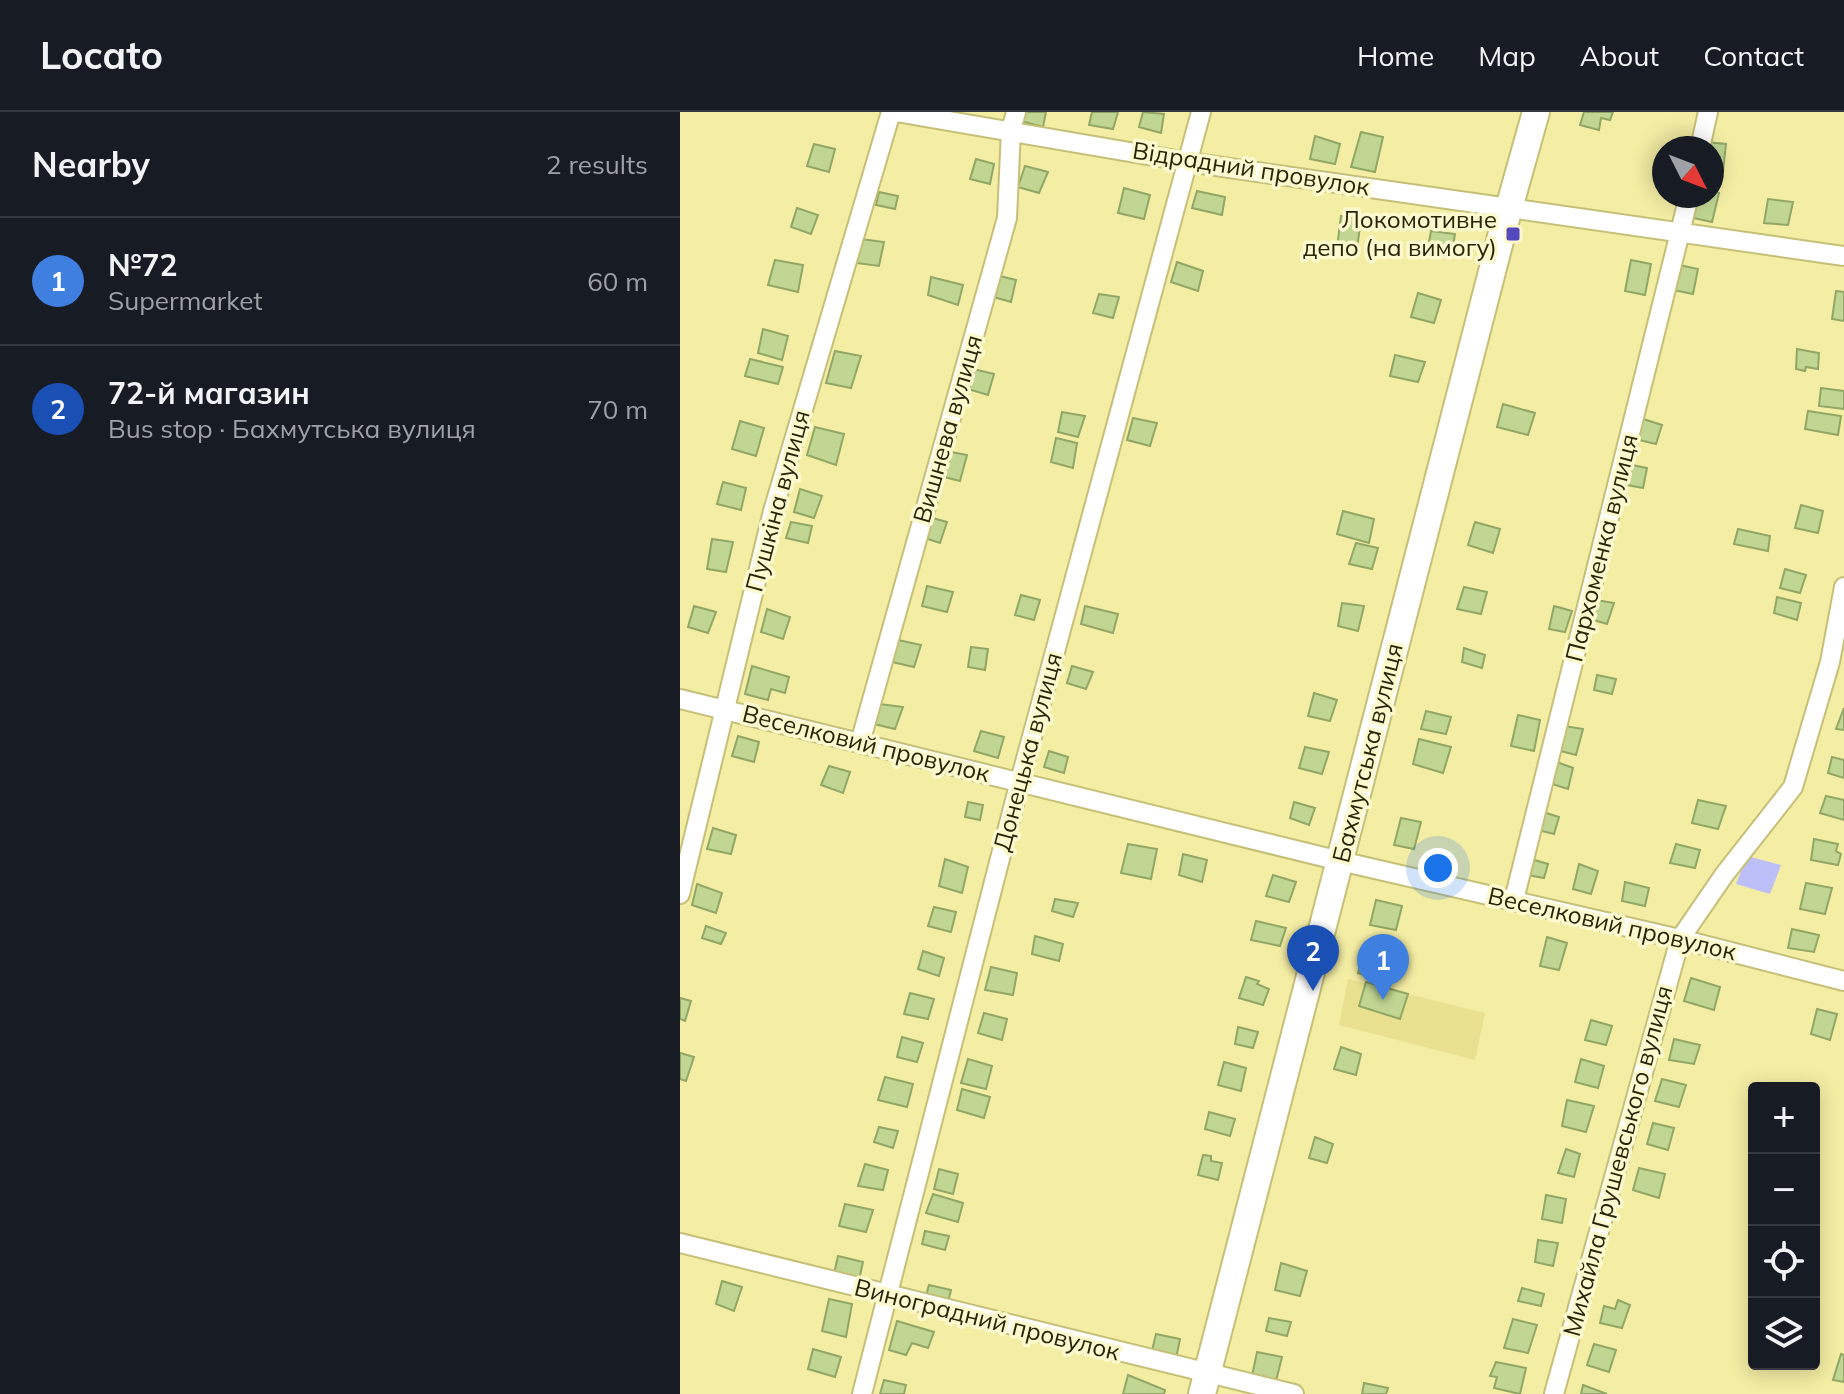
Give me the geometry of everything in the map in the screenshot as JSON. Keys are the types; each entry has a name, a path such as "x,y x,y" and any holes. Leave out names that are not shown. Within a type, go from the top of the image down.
{"street":[{"name":"Відрадний провулок","path":"894,112 1014,121 1188,162 1844,256"},
{"name":"Пушкіна вулиця","path":"680,894 773,511 894,112"},
{"name":"Донецька вулиця","path":"862,1394 1020,781 1201,112"},
{"name":"Бахмутська вулиця","path":"1204,1384 1536,112"},
{"path":"1703,136 1708,112"},
{"name":"Вишнева вулиця","path":"860,743 1007,218 1014,121"},
{"name":"Пархоменка вулиця","path":"1514,900 1686,208"},
{"name":"Михайла Грушевського вулиця","path":"1554,1394 1680,939 1724,875 1793,787 1830,662 1844,587"},
{"name":"Веселковий провулок","path":"680,699 1844,981"},
{"name":"Виноградний провулок","path":"680,1243 886,1295 1204,1384 1294,1394"}],"shaded area":[{"path":"1747,856 1781,865 1770,894 1736,884"},
{"path":"1348,979 1485,1013 1475,1060 1339,1025"}],"building":[{"path":"1023,112 1046,112 1043,127 1021,121"},
{"path":"1092,112 1118,112 1113,129 1089,125"},
{"path":"1143,112 1164,114 1161,133 1139,127"},
{"path":"1584,112 1613,112 1610,120 1601,118 1599,130 1580,125"},
{"path":"1361,132 1383,137 1375,172 1351,167"},
{"path":"1315,136 1340,144 1335,164 1310,159"},
{"path":"814,144 835,149 829,172 807,166"},
{"path":"976,159 994,164 990,184 970,179"},
{"path":"1025,166 1048,172 1039,193 1018,187"},
{"path":"1124,188 1150,195 1144,219 1118,213"},
{"path":"1197,191 1225,197 1222,215 1192,208"},
{"path":"879,192 898,196 895,209 876,205"},
{"path":"1768,199 1793,202 1788,225 1764,223"},
{"path":"797,208 818,215 811,234 791,227"},
{"path":"1691,208 1715,208 1712,222 1689,217"},
{"path":"1341,216 1361,219 1357,249 1337,248"},
{"path":"1431,231 1455,234 1451,257 1427,253"},
{"path":"861,239 884,242 879,266 856,263"},
{"path":"775,260 803,265 798,292 768,285"},
{"path":"1631,260 1651,264 1645,295 1625,291"},
{"path":"1177,262 1203,271 1198,291 1171,282"},
{"path":"1679,265 1698,269 1693,294 1673,290"},
{"path":"996,275 1016,280 1011,302 990,296"},
{"path":"931,277 963,285 958,305 928,295"},
{"path":"1836,291 1844,292 1844,321 1832,319"},
{"path":"1418,293 1441,300 1434,323 1411,317"},
{"path":"1099,294 1119,297 1113,318 1093,313"},
{"path":"763,329 788,336 782,360 758,353"},
{"path":"1797,349 1819,353 1818,369 1796,369"},
{"path":"835,351 861,356 851,388 826,383"},
{"path":"1395,355 1425,362 1418,382 1390,376"},
{"path":"750,359 783,367 778,384 745,376"},
{"path":"973,369 994,374 988,395 965,388"},
{"path":"1821,388 1844,391 1844,409 1819,406"},
{"path":"1503,404 1535,413 1528,435 1497,427"},
{"path":"1808,411 1841,416 1838,435 1805,429"},
{"path":"1062,412 1085,416 1078,437 1058,432"},
{"path":"1133,418 1157,423 1150,446 1127,440"},
{"path":"1640,418 1662,425 1656,444 1635,439"},
{"path":"740,421 764,428 756,456 732,449"},
{"path":"815,427 844,434 836,465 807,455"},
{"path":"1056,438 1077,443 1073,468 1051,462"},
{"path":"946,451 967,455 960,481 940,476"},
{"path":"1632,465 1647,468 1643,488 1627,485"},
{"path":"723,482 746,488 741,510 717,504"},
{"path":"800,489 822,496 814,518 794,512"},
{"path":"1801,505 1823,511 1818,533 1795,528"},
{"path":"1343,511 1374,519 1369,543 1337,534"},
{"path":"929,517 947,522 940,543 922,537"},
{"path":"791,522 812,526 808,543 786,538"},
{"path":"1475,522 1500,529 1493,553 1468,545"},
{"path":"1738,529 1770,536 1768,551 1734,544"},
{"path":"712,539 733,542 726,572 707,569"},
{"path":"1356,543 1378,548 1372,569 1349,564"},
{"path":"1785,569 1806,575 1800,593 1780,588"},
{"path":"927,586 953,592 947,612 922,606"},
{"path":"1464,587 1487,592 1481,614 1457,609"},
{"path":"1021,595 1040,600 1034,620 1015,615"},
{"path":"1777,597 1801,603 1797,620 1774,613"},
{"path":"1596,600 1614,603 1607,624 1590,619"},
{"path":"1342,603 1364,606 1358,631 1338,626"},
{"path":"694,606 716,612 708,633 688,627"},
{"path":"1085,606 1118,614 1113,633 1081,624"},
{"path":"1554,606 1572,611 1565,632 1549,629"},
{"path":"767,609 790,617 783,639 761,632"},
{"path":"898,640 921,645 914,667 892,662"},
{"path":"971,647 988,649 985,670 968,667"},
{"path":"1464,648 1485,655 1482,668 1462,662"},
{"path":"752,666 789,677 785,693 771,689 768,700 745,694"},
{"path":"1072,666 1093,672 1086,689 1067,683"},
{"path":"1597,675 1616,679 1612,694 1594,690"},
{"path":"1314,693 1337,700 1330,721 1308,716"},
{"path":"880,704 903,707 895,729 874,724"},
{"path":"1844,708 1844,730 1836,729"},
{"path":"1426,711 1451,717 1446,734 1421,729"},
{"path":"1518,715 1540,720 1534,751 1511,746"},
{"path":"1564,726 1583,729 1576,755 1557,750"},
{"path":"981,731 1004,737 998,758 974,751"},
{"path":"738,736 759,742 754,762 732,756"},
{"path":"1419,739 1451,747 1443,773 1413,764"},
{"path":"1305,747 1329,752 1322,774 1299,768"},
{"path":"1049,751 1068,757 1064,773 1044,767"},
{"path":"1832,757 1844,760 1844,778 1828,773"},
{"path":"1554,761 1573,768 1568,789 1549,783"},
{"path":"829,766 850,772 843,793 821,785"},
{"path":"1826,796 1844,800 1844,820 1820,813"},
{"path":"1698,800 1726,806 1718,829 1692,823"},
{"path":"968,802 983,805 980,820 965,817"},
{"path":"1294,802 1315,808 1309,825 1290,818"},
{"path":"1543,812 1559,817 1554,834 1538,830"},
{"path":"1401,818 1421,822 1414,849 1394,845"},
{"path":"713,828 736,835 731,854 707,849"},
{"path":"1814,839 1838,844 1836,851 1841,854 1838,865 1811,860"},
{"path":"1128,844 1157,849 1151,879 1121,873"},
{"path":"1676,844 1700,850 1695,868 1670,863"},
{"path":"1183,854 1207,860 1202,882 1179,875"},
{"path":"945,859 968,867 962,893 939,886"},
{"path":"1531,859 1548,864 1544,878 1527,875"},
{"path":"1579,864 1598,871 1591,894 1573,889"},
{"path":"1273,875 1296,882 1289,902 1266,896"},
{"path":"1625,882 1649,888 1645,906 1622,901"},
{"path":"1806,883 1832,888 1825,914 1800,909"},
{"path":"697,884 722,893 716,913 692,905"},
{"path":"1055,899 1078,903 1073,917 1052,911"},
{"path":"1376,900 1402,906 1396,930 1370,925"},
{"path":"934,907 956,912 951,932 928,926"},
{"path":"1256,921 1286,928 1280,946 1251,940"},
{"path":"706,926 726,933 721,944 702,938"},
{"path":"1792,929 1819,935 1814,952 1788,948"},
{"path":"1035,936 1063,944 1059,961 1032,954"},
{"path":"1547,937 1567,943 1559,970 1540,966"},
{"path":"923,951 944,958 939,976 918,969"},
{"path":"1364,953 1388,960 1382,980 1358,973"},
{"path":"991,967 1017,973 1013,995 985,990"},
{"path":"1246,977 1259,981 1257,984 1269,989 1263,1005 1239,998"},
{"path":"1691,978 1720,987 1714,1010 1684,1001"},
{"path":"1366,982 1408,994 1400,1019 1359,1006"},
{"path":"910,993 934,999 928,1019 904,1014"},
{"path":"680,998 691,1001 685,1021 680,1019"},
{"path":"1817,1009 1837,1014 1830,1040 1811,1034"},
{"path":"984,1013 1007,1019 1002,1040 978,1033"},
{"path":"1591,1020 1612,1026 1606,1045 1585,1040"},
{"path":"1238,1027 1258,1032 1253,1048 1235,1044"},
{"path":"902,1037 923,1043 917,1062 897,1057"},
{"path":"1674,1039 1700,1045 1694,1064 1669,1060"},
{"path":"1341,1047 1361,1054 1356,1075 1334,1069"},
{"path":"680,1053 694,1057 686,1081 680,1079"},
{"path":"968,1059 992,1066 986,1089 961,1083"},
{"path":"1581,1059 1604,1066 1598,1088 1575,1082"},
{"path":"1224,1062 1246,1068 1241,1091 1218,1085"},
{"path":"885,1077 913,1084 907,1107 878,1100"},
{"path":"1662,1079 1686,1085 1679,1107 1655,1101"},
{"path":"962,1089 990,1097 984,1118 957,1110"},
{"path":"1567,1100 1594,1106 1586,1132 1562,1126"},
{"path":"1209,1112 1235,1119 1230,1136 1205,1129"},
{"path":"1653,1123 1674,1128 1668,1150 1647,1144"},
{"path":"879,1127 898,1131 893,1148 874,1142"},
{"path":"1315,1137 1333,1144 1327,1163 1309,1158"},
{"path":"1566,1149 1580,1154 1574,1177 1558,1173"},
{"path":"1203,1155 1211,1156 1211,1161 1222,1163 1218,1180 1198,1175"},
{"path":"865,1164 888,1170 883,1190 858,1186"},
{"path":"1639,1168 1665,1174 1659,1198 1633,1190"},
{"path":"939,1169 958,1174 953,1194 934,1189"},
{"path":"933,1194 963,1203 958,1222 926,1213"},
{"path":"1546,1195 1566,1199 1562,1223 1542,1219"},
{"path":"845,1204 873,1210 866,1232 839,1226"},
{"path":"925,1231 949,1236 945,1250 922,1244"},
{"path":"1538,1240 1558,1243 1553,1266 1535,1262"},
{"path":"838,1256 863,1262 858,1284 833,1278"},
{"path":"1281,1263 1307,1271 1300,1296 1275,1290"},
{"path":"722,1281 742,1287 734,1311 716,1304"},
{"path":"929,1285 951,1290 947,1306 925,1299"},
{"path":"1522,1288 1544,1294 1541,1306 1518,1301"},
{"path":"829,1299 852,1304 846,1337 822,1331"},
{"path":"1618,1300 1630,1305 1622,1328 1600,1323 1604,1306 1615,1309"},
{"path":"1269,1318 1291,1322 1287,1336 1266,1331"},
{"path":"1513,1319 1537,1325 1528,1353 1504,1348"},
{"path":"897,1321 934,1332 928,1348 912,1343 906,1355 889,1350"},
{"path":"1156,1334 1180,1339 1176,1359 1151,1355"},
{"path":"1594,1344 1616,1350 1609,1372 1587,1365"},
{"path":"813,1349 841,1357 835,1377 808,1369"},
{"path":"1257,1352 1282,1357 1276,1381 1252,1376"},
{"path":"1841,1354 1844,1355 1844,1382 1833,1380"},
{"path":"1496,1362 1526,1368 1520,1394 1494,1388 1497,1377 1490,1376"},
{"path":"1128,1375 1165,1390 1164,1394 1123,1394"},
{"path":"884,1380 906,1385 904,1394 880,1394"},
{"path":"1364,1383 1388,1388 1386,1394 1362,1394"},
{"path":"1583,1385 1607,1394 1581,1394"}],"place":[{"name":"Локомотивне депо (на вимогу)","path":"1513,234"},
{"name":"72-й магазин","path":"1313,991"},
{"name":"№72","path":"1383,1000"}]}
